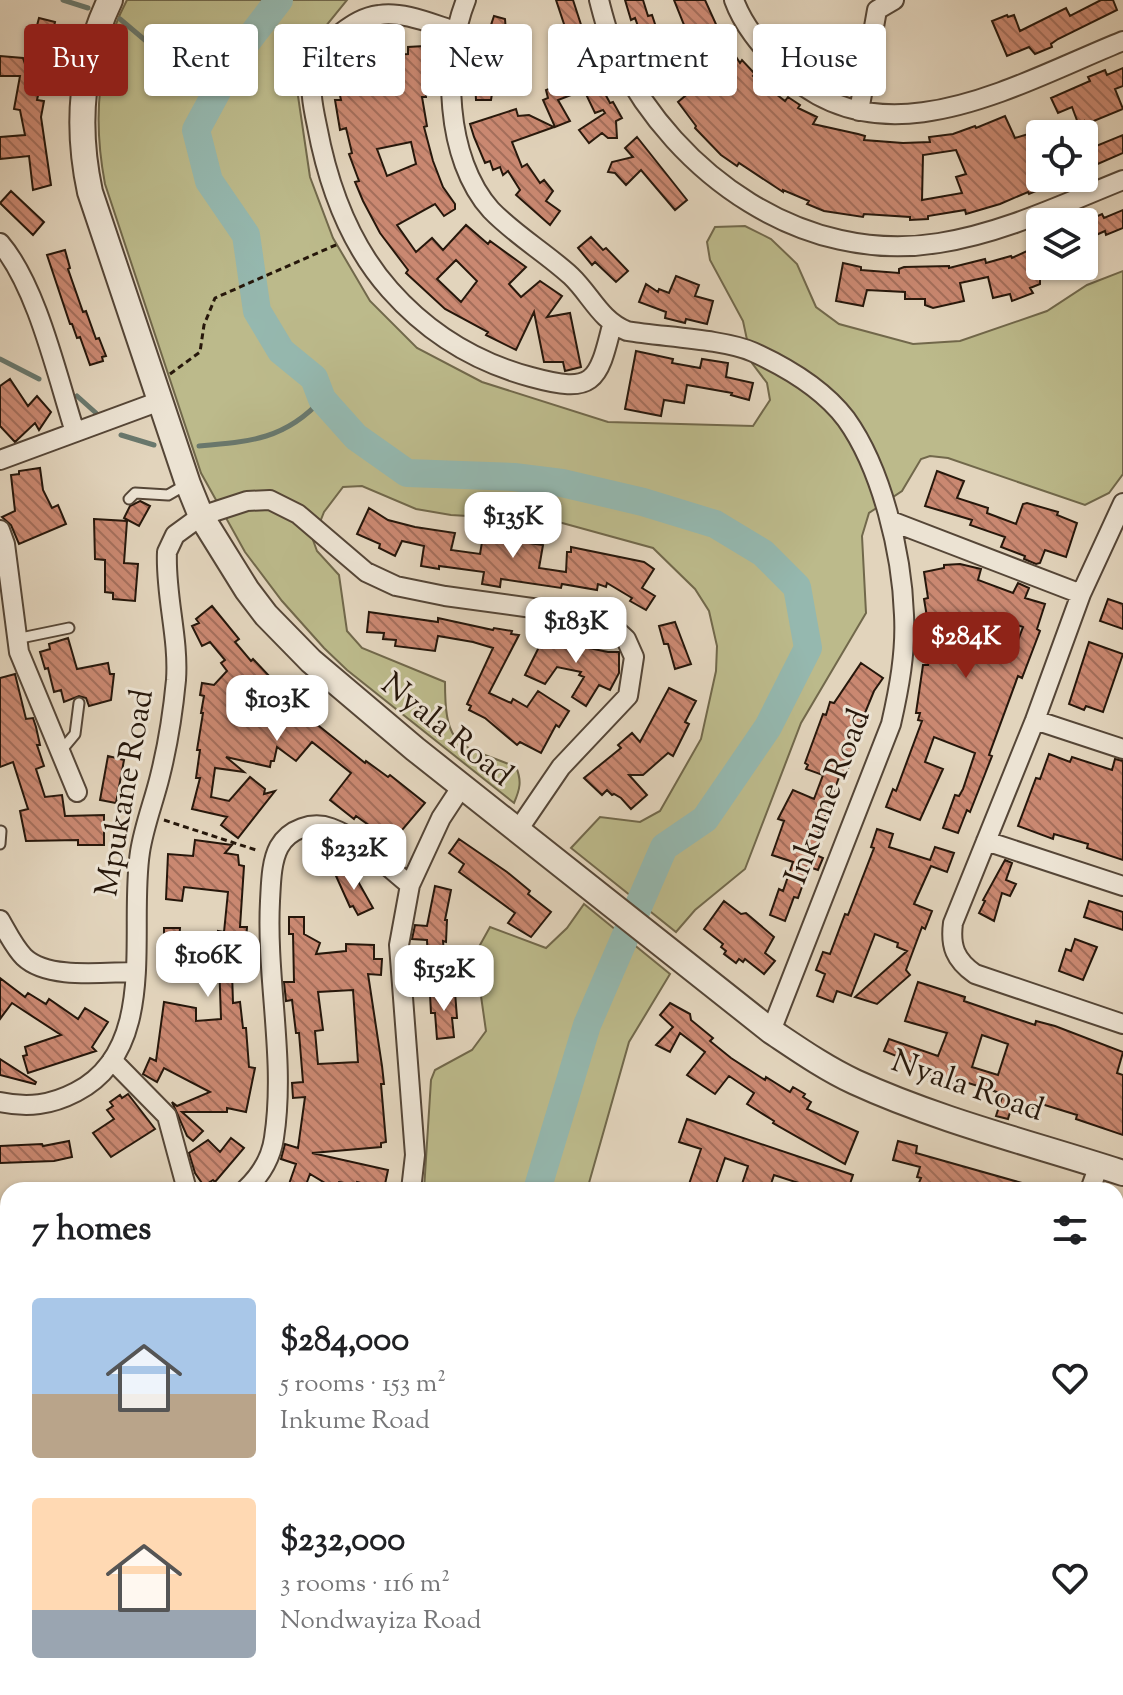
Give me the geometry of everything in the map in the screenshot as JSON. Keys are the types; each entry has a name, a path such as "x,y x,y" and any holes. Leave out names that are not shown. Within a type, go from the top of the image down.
{"street":[{"name":"Nyala Road","path":"110,0 101,18 86,70 82,112 83,150 90,192 163,389 188,484 201,516 247,590 285,635 332,680 462,786 771,1031 830,1069 877,1091 1123,1173"},
{"path":"457,24 466,0"},
{"path":"599,0 617,56 669,136 700,168 781,221 822,235 861,243 900,246 938,243 1018,222 1123,180"},
{"path":"734,0 760,44 789,76 822,97 859,111 896,116 935,112 995,93 1123,41"},
{"path":"859,111 874,5 894,0"},
{"path":"429,24 396,15 365,18 336,37 315,66 312,101 322,152 333,191 353,238 388,288 428,327 451,344 501,369 556,384 572,386 587,381 603,363 612,325 572,277 513,230 481,197 458,145 451,96"},
{"path":"0,243 14,260 28,289 75,432"},
{"name":"Inkume Road","path":"612,325 627,331 751,351 808,383 845,418 859,441 891,521 904,615 891,724 771,1031"},
{"path":"0,460 75,432 163,389"},
{"path":"201,516 247,501 270,500 298,514 366,572 396,586 583,615 610,624 619,631 634,657 628,696 561,767 518,830"},
{"path":"1123,503 1081,594 1035,720 953,923 953,948 962,965 975,974 1123,1024"},
{"name":"Mpukane Road","path":"0,1102 32,1106 64,1098 89,1084 112,1060 129,1031 140,852 165,753 176,676 167,552 175,535 201,516"},
{"path":"891,521 1081,594"},
{"path":"0,530 5,544 16,639 24,667 77,792"},
{"path":"1035,720 1123,749"},
{"path":"412,1182 415,1155 399,945 410,885 428,843 462,786"},
{"path":"253,1182 267,1161 274,1141 277,1108 269,930 275,856 285,839 297,830 321,825 359,844 410,885"},
{"path":"986,841 1123,886"},
{"path":"0,920 23,956 39,967 65,972 135,972"},
{"path":"112,1060 167,1116 185,1182"},
{"path":"1093,1182 1099,1165"}],"lane":[{"path":"129,499 135,493 168,495 188,484"},
{"path":"16,639 69,628"},
{"path":"60,752 75,734 79,703"},
{"path":"0,844 1,831"}],"path":[{"path":"163,389 200,352 204,325 215,298 353,238"},
{"path":"148,816 275,856"}],"shaded area":[{"path":"127,0 347,0 328,24 274,24 274,96 298,96 310,177 333,238 370,301 417,348 482,382 608,422 753,426 770,400 767,383 752,363 743,321 710,260 707,242 715,227 745,226 771,239 797,264 816,307 839,324 913,344 960,341 1047,311 1087,285 1123,271 1123,474 1109,493 1085,505 948,458 930,456 921,459 902,491 869,513 862,536 866,613 801,723 745,869 695,910 676,932 571,848 600,817 640,822 660,811 701,739 716,671 717,646 709,611 695,589 653,548 555,521 451,515 416,509 362,486 343,487 324,512 313,540 317,551 339,575 347,631 362,648 445,682 448,721 459,741 516,767 520,785 514,803 347,670 324,648 282,601 245,552 201,473 105,184 99,137 100,96 128,96 128,24 117,22"},
{"path":"584,904 670,974 629,1042 589,1182 425,1182 431,1080 435,1070 472,1050 486,1031 475,954 490,927 546,948 567,928"}],"building":[{"path":"556,0 573,0 581,24 564,24"},
{"path":"625,0 643,0 648,16 652,15 655,24 637,24 635,18 631,20"},
{"path":"674,0 705,0 716,24 684,24"},
{"path":"1101,0 1113,0 1117,10 1035,54 1029,47 1007,56 992,21 1014,15 1020,31 1066,8 1070,16"},
{"path":"494,16 505,19 505,24 491,24"},
{"path":"39,18 55,22 55,24 37,24"},
{"path":"421,46 421,96 426,97 422,97 427,126 424,127 433,161 455,209 444,216 435,204 397,225 416,252 432,238 443,250 466,225 488,244 490,241 526,267 509,284 521,297 540,281 562,296 547,317 570,313 581,367 565,371 563,362 544,362 534,312 516,350 445,309 406,273 408,270 380,233 355,182 359,181 349,154 352,153 346,128 340,130 335,100 341,100 340,96 405,96 405,54 408,54 408,47","holes":["411,142 416,164 387,176 377,149","456,260 477,281 461,302 437,279"]},
{"path":"0,56 23,58 24,96 38,96 37,100 44,101 41,117 51,185 33,190 29,156 0,159 0,137 25,135 20,110 14,109 20,76 0,76"},
{"path":"737,58 753,72 753,96 779,96 785,101 788,97 800,105 798,108 817,117 813,124 865,136 864,140 930,142 929,137 976,128 1005,116 1015,138 1026,135 1028,192 966,214 965,210 928,216 928,219 864,214 863,217 824,211 807,204 809,201 783,192 721,155 695,128 678,102 685,96 737,96","holes":["956,150 966,174 956,177 962,193 922,200 923,155"]},
{"path":"1123,68 1123,86 1115,89 1123,109 1096,120 1077,120 1072,107 1058,113 1051,98 1090,81 1088,77 1105,70 1107,75"},
{"path":"546,90 548,96 568,96 558,100 570,121 555,127 543,100 548,98"},
{"path":"476,96 492,96 491,100 476,100"},
{"path":"587,96 606,96 610,103 613,102 622,118 616,121 617,138 608,138 602,133 589,143 579,130 605,113 603,110 595,113"},
{"path":"516,109 518,116 529,115 554,127 512,142 522,167 527,164 540,183 544,180 553,191 546,201 560,211 550,225 516,195 520,190 508,171 503,175 500,167 493,170 490,161 485,163 470,124"},
{"path":"1123,135 1123,153 1098,164 1098,145"},
{"path":"637,137 687,200 675,210 641,170 626,185 615,173 608,172 612,162 633,157 625,148"},
{"path":"11,191 44,222 33,235 0,203"},
{"path":"1123,210 1123,228 1106,235 1105,231 1098,234 1098,216 1102,214 1104,218"},
{"path":"591,237 628,271 616,282 595,262 592,265 578,248"},
{"path":"65,250 68,269 83,312 86,311 106,356 102,357 103,361 90,365 80,337 77,338 70,324 47,255"},
{"path":"1026,252 1026,280 1040,280 1040,284 1030,288 1033,293 1012,301 1010,294 993,298 988,277 960,283 964,301 933,308 925,305 925,299 905,299 905,292 867,290 863,306 836,301 843,263 861,267 861,270 899,273 899,269 904,267 949,268 985,259 986,263"},
{"path":"676,276 699,285 695,296 713,301 707,324 665,318 666,312 639,302 646,284 658,292 659,289 669,293"},
{"path":"636,351 700,368 702,359 728,363 726,377 753,383 749,400 732,393 687,385 684,403 664,400 661,416 625,409"},
{"path":"10,379 28,406 37,396 51,412 39,430 35,423 15,442 0,426 0,386"},
{"path":"40,468 43,490 52,508 58,505 66,524 19,544 11,525 2,517 15,511 11,475"},
{"path":"937,471 964,481 957,498 988,508 987,513 1016,524 1023,504 1027,503 1058,512 1057,515 1077,523 1066,557 1045,550 1040,563 1036,564 1001,547 1005,537 970,525 972,520 925,506"},
{"path":"140,501 150,506 139,526 124,518 130,506"},
{"path":"369,508 388,520 455,533 451,550 480,554 485,525 500,527 498,539 543,545 539,568 566,572 567,552 571,552 571,547 644,562 654,569 642,588 655,596 646,610 607,583 606,587 598,584 597,590 501,579 500,587 482,584 484,572 421,566 424,546 402,541 395,556 379,548 380,544 357,534"},
{"path":"94,519 127,521 124,563 138,564 135,601 113,599 113,593 105,592 105,560 95,559"},
{"path":"960,564 981,569 978,580 1013,593 1018,583 1029,588 1025,598 1045,604 1037,629 1040,631 1022,678 1018,676 989,755 992,756 970,812 967,810 958,833 943,828 955,795 959,796 963,789 975,753 934,737 925,762 943,769 920,820 886,807 893,789 896,791 922,721 918,720 920,713 916,713 923,665 928,665 932,617 927,617 924,572 944,568 944,565","holes":["994,617 1023,627 1010,661 984,652 981,661 945,658 948,625 988,625 992,624"]},
{"path":"1108,599 1123,604 1123,629 1100,621"},
{"path":"212,606 239,639 235,642 251,661 253,659 270,677 318,715 314,722 365,763 388,777 390,775 425,803 392,842 330,800 351,773 312,742 296,761 277,747 270,767 226,757 244,772 215,768 211,797 229,801 250,777 265,789 264,794 275,791 238,838 221,825 227,817 192,809 200,778 196,778 203,713 202,683 214,685 227,671 221,663 225,660 210,642 202,646 192,626 199,623 196,619"},
{"path":"369,612 438,622 438,618 512,631 511,634 519,635 489,693 511,703 513,699 527,707 538,691 569,711 559,727 556,725 541,753 520,742 517,745 485,718 469,710 471,706 467,704 493,648 438,636 435,651 395,646 396,640 383,639 384,633 367,632"},
{"path":"675,622 691,664 675,669 659,626"},
{"path":"556,637 585,642 584,647 619,652 619,673 610,690 599,685 586,706 572,697 584,677 579,675 581,672 557,667 545,684 525,675 543,639 555,641"},
{"path":"68,638 77,669 108,663 110,674 114,674 111,700 89,706 86,698 79,696 64,702 61,690 54,692 40,652 50,649 49,644"},
{"path":"1089,642 1123,654 1103,712 1086,706 1084,710 1069,704"},
{"path":"861,663 883,678 874,691 846,774 841,772 817,837 822,839 816,855 823,858 818,870 809,867 798,898 794,897 785,921 770,915 793,862 772,855 784,821 778,819 793,790 814,799 823,775 806,769 808,765 805,763 823,714 826,715 830,702 834,703"},
{"path":"15,674 26,719 33,718 36,727 40,745 37,745 44,766 36,769 45,797 62,795 65,816 104,815 104,845 78,845 78,840 26,841 20,811 28,809 13,762 0,767 0,678"},
{"path":"669,688 696,701 685,722 689,724 673,756 668,753 643,775 629,775 647,795 631,809 621,798 607,790 602,795 584,778 621,748 618,745 632,733 640,742"},
{"path":"1049,754 1070,762 1072,757 1112,770 1115,759 1123,761 1123,860 1087,848 1088,844 1054,834 1053,839 1018,826 1036,778 1040,779"},
{"path":"108,756 124,760 116,803 100,800"},
{"path":"877,829 893,834 889,847 930,860 935,847 954,853 947,872 931,866 914,904 932,911 925,929 922,927 906,970 910,975 877,1004 855,997 907,951 897,947 898,943 875,934 851,996 837,991 833,1002 817,996 825,974 816,970 823,952 830,954 845,914 848,915 874,848 871,847"},
{"path":"459,839 507,872 551,912 531,937 508,923 515,913 459,872 464,864 449,853"},
{"path":"195,840 232,845 225,853 238,855 239,865 244,866 240,927 247,927 246,942 241,941 241,946 236,946 238,971 232,972 233,1003 240,1002 249,1067 255,1068 246,1112 227,1108 227,1112 182,1112 203,1131 193,1141 187,1136 172,1102 177,1106 210,1092 164,1068 157,1082 143,1074 150,1058 156,1061 164,1002 196,1008 196,1021 221,1019 218,931 224,932 228,892 184,887 182,901 166,899 168,854 193,856"},
{"path":"1005,860 1012,863 1006,880 1016,884 1010,896 1002,893 994,921 979,913"},
{"path":"351,869 373,908 358,915 353,906 350,907 336,876"},
{"path":"435,886 451,890 445,920 446,942 443,941 445,966 428,967 427,940 412,939 415,925 427,926"},
{"path":"724,901 741,914 746,913 774,937 765,953 775,961 764,974 745,959 743,962 739,959 736,963 724,954 723,944 704,929"},
{"path":"1089,901 1123,912 1123,930 1084,917"},
{"path":"289,917 304,917 304,934 320,943 316,954 346,951 346,944 374,945 374,959 382,959 381,975 368,974 384,1084 381,1084 386,1142 381,1143 381,1147 312,1153 388,1170 385,1182 323,1182 310,1174 307,1182 290,1182 296,1164 281,1159 285,1144 298,1148 305,1097 293,1098 292,1083 303,1082 299,1033 296,1033 292,1000 286,1001 284,982 294,982 293,934 289,934","holes":["353,990 358,1062 318,1064 315,1031 323,1030 318,992"]},
{"path":"164,928 180,928 179,943 200,943 199,970 161,972"},
{"path":"1075,939 1097,947 1083,980 1059,971 1066,949 1071,951"},
{"path":"0,978 25,997 28,993 46,1004 49,999 78,1019 85,1008 108,1022 92,1047 96,1051 28,1073 23,1056 27,1055 25,1047 61,1035 12,1003 0,1019"},
{"path":"918,982 965,997 964,1001 1002,1014 1035,1025 1036,1021 1055,1026 1123,1052 1117,1073 1123,1075 1123,1135 1076,1119 1077,1115 1035,1102 1033,1108 1013,1102 1008,1119 996,1116 1003,1094 962,1081 953,1081 951,1088 929,1081 933,1071 884,1051 889,1039 938,1056 947,1033 905,1021","holes":["982,1035 1008,1044 998,1075 972,1067"]},
{"path":"455,992 457,1018 452,1018 454,1037 437,1039 430,994"},
{"path":"670,1003 690,1014 691,1020 713,1038 710,1041 731,1058 790,1092 793,1087 811,1102 807,1109 858,1132 845,1164 773,1123 747,1104 754,1093 729,1076 715,1094 687,1075 705,1052 680,1033 670,1052 656,1045 673,1027 660,1015"},
{"path":"0,1059 36,1082 35,1084 0,1075"},
{"path":"128,1094 155,1129 111,1157 93,1133 114,1119 107,1110 113,1106 110,1102"},
{"path":"687,1119 853,1175 851,1182 795,1182 774,1175 772,1182 743,1182 748,1166 725,1158 717,1182 690,1182 701,1149 679,1142"},
{"path":"231,1138 244,1148 215,1182 201,1182 189,1153 208,1140 220,1152"},
{"path":"69,1141 72,1157 54,1161 0,1163 0,1146 43,1146"},
{"path":"898,1141 917,1146 916,1153 1018,1182 919,1182 921,1178 917,1177 920,1167 893,1160"}],"waterway":[{"path":"63,0 88,8"},
{"path":"279,0 236,56 196,130 209,181 246,235 257,311 281,351 314,378 322,399 356,437 407,473 514,477 562,483 643,502 715,524 763,553 797,587 808,648 768,727 705,819 664,847 587,1025 539,1182"},
{"path":"120,19 144,39"},
{"path":"0,359 39,379"},
{"path":"77,396 96,413"},
{"path":"199,446 266,436 295,423 322,399"},
{"path":"121,435 154,445"}]}
